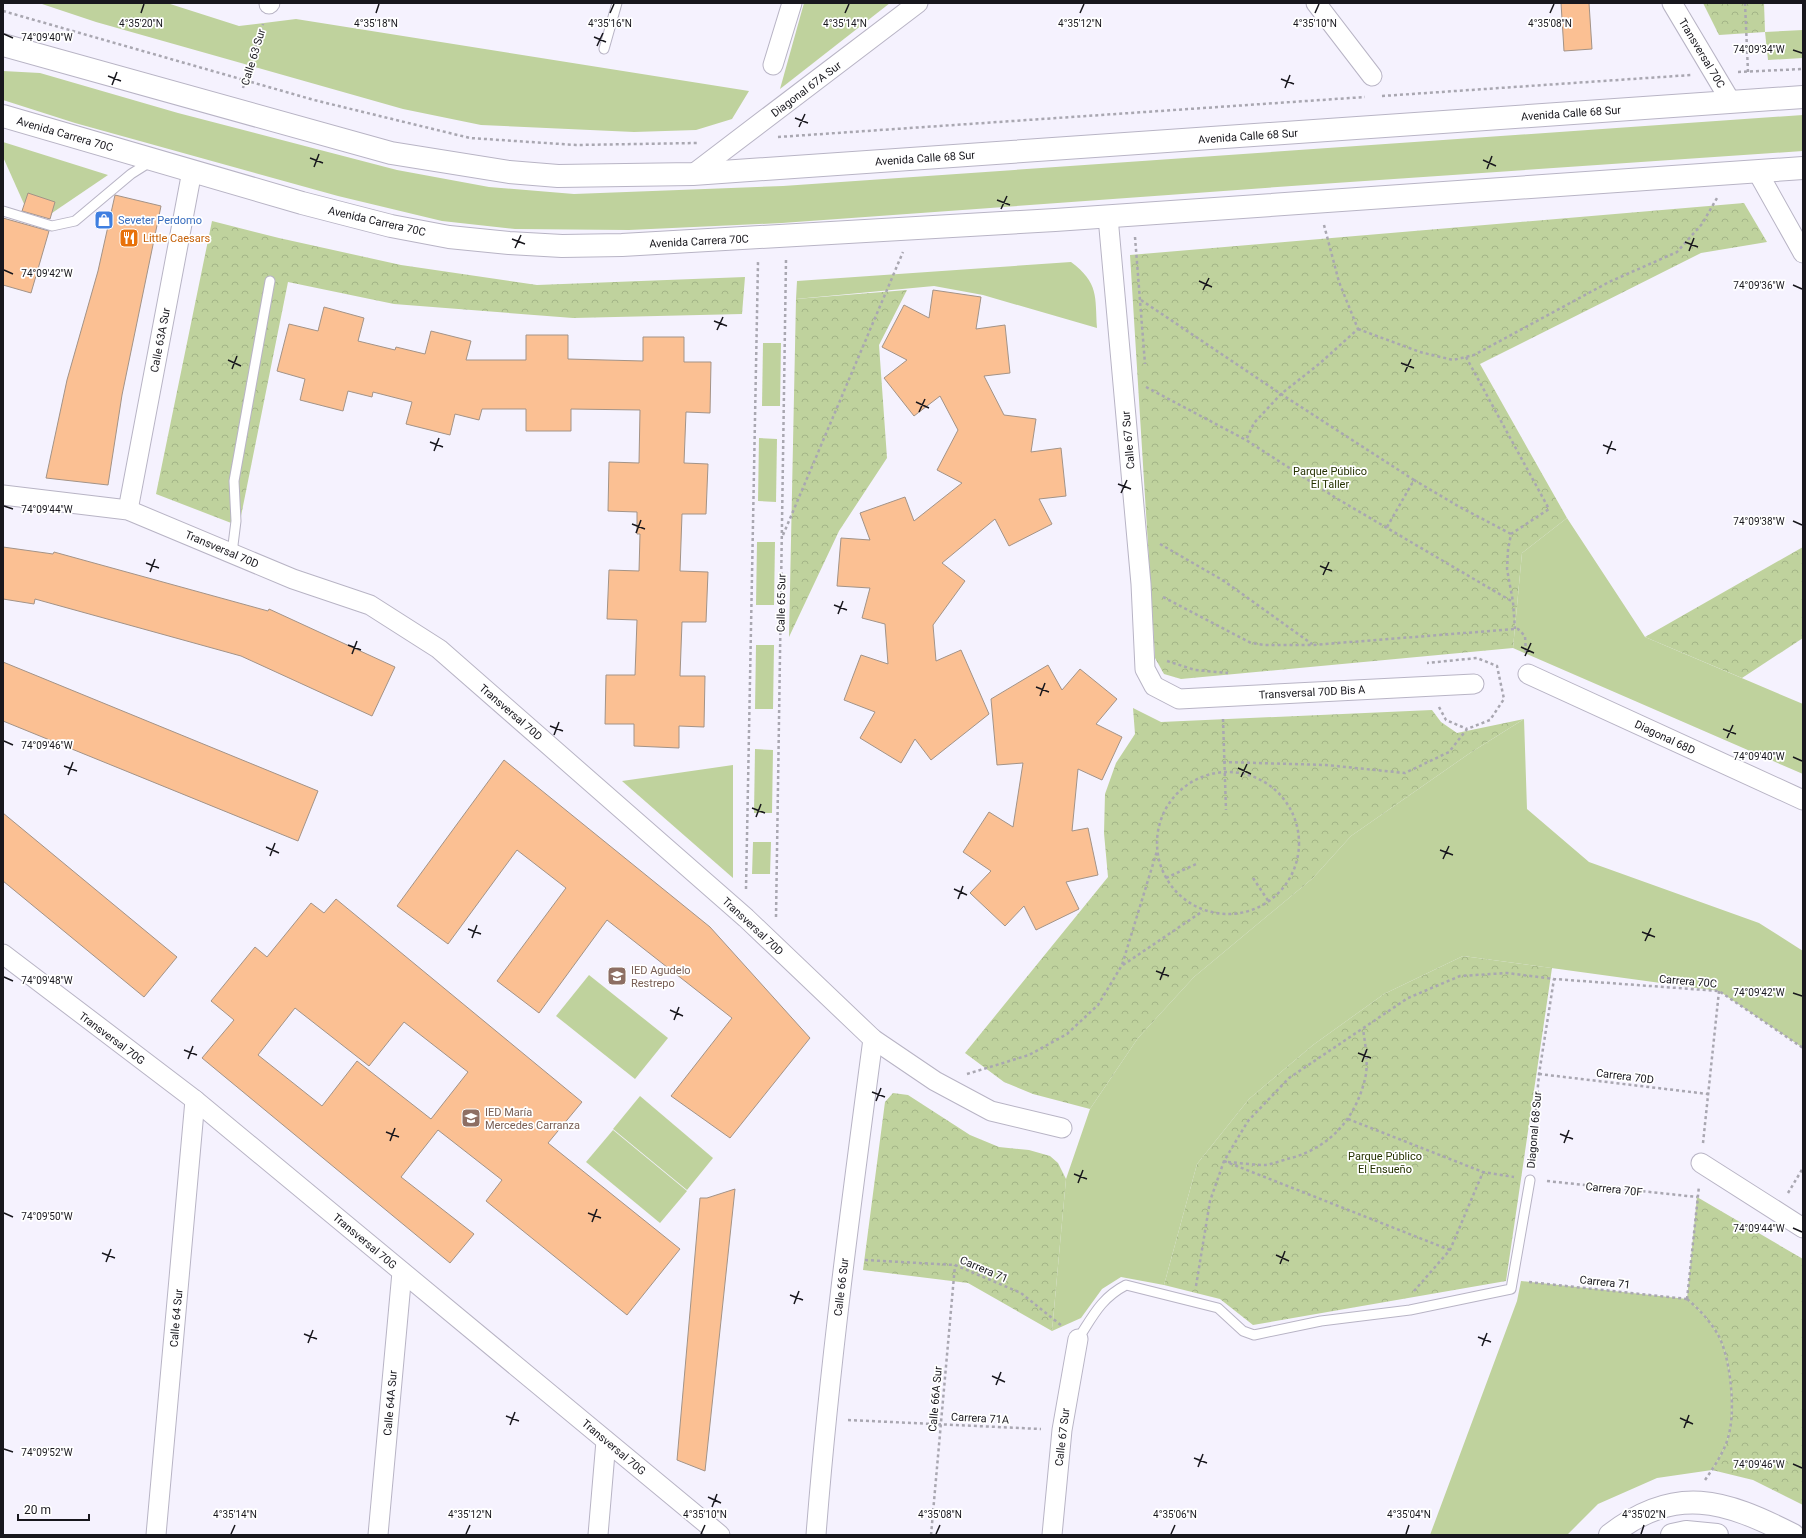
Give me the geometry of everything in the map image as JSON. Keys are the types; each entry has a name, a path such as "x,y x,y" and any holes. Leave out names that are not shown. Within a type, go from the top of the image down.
{"main road":[{"path":"3,46 391,153 508,172 558,176 693,174"},
{"name":"Avenida Calle 68 Sur","path":"693,174 1803,97"},
{"name":"Avenida Carrera 70C","path":"3,116 302,203 391,226 449,237 562,246 622,245 1108,217"},
{"path":"1108,217 1803,168"},
{"path":"1610,1535 1630,1520 1653,1510 1671,1504 1690,1502 1712,1503 1737,1509 1793,1535"},
{"path":"1672,1535 1686,1532 1717,1535"}],"street":[{"path":"774,65 792,3"},
{"name":"Diagonal 67A Sur","path":"693,174 918,3"},
{"path":"1316,3 1372,76"},
{"name":"Transversal 70C","path":"1672,3 1731,102"},
{"name":"Calle 63A Sur","path":"128,510 192,171"},
{"path":"1757,171 1803,253"},
{"name":"Calle 67 Sur","path":"1108,217 1141,584 1145,669 1154,686"},
{"name":"Transversal 70D","path":"3,495 128,510 293,579 370,605 439,649 746,918 873,1039 935,1081 991,1111 1062,1128"},
{"name":"Diagonal 68D","path":"1528,674 1803,800"},
{"name":"Transversal 70D Bis A","path":"1154,686 1180,699 1474,684"},
{"name":"Transversal 70G","path":"3,954 195,1100 720,1535"},
{"name":"Calle 66 Sur","path":"816,1535 825,1419 844,1259 873,1039"},
{"name":"Calle 64 Sur","path":"156,1535 195,1100"},
{"path":"1701,1163 1777,1210 1803,1228"},
{"name":"Calle 64A Sur","path":"378,1535 402,1272"},
{"name":"Calle 67 Sur","path":"1052,1535 1062,1430 1078,1339"},
{"path":"598,1535 606,1441"}],"lane":[{"path":"604,48 617,3"},
{"path":"3,212 52,226 75,221 131,174 154,160"},
{"path":"232,553 236,521 234,481 270,281"},
{"path":"1078,1339 1102,1302 1113,1292 1126,1285 1218,1308 1243,1331 1254,1335 1321,1321 1395,1312 1511,1289 1530,1180"}],"path":[{"path":"1745,3 1748,72"},
{"name":"Calle 63 Sur","path":"236,111 270,4"},
{"path":"3,11 314,100 470,138 576,145 701,142"},
{"path":"1380,96 1803,69"},
{"path":"777,137 1372,97"},
{"path":"1323,223 1339,282 1358,329 1420,352 1453,360 1474,355 1609,282 1677,252 1702,224 1719,195"},
{"path":"1135,237 1145,365"},
{"path":"782,537 904,251"},
{"name":"Calle 65 Sur","path":"776,947 786,260"},
{"path":"746,918 758,262"},
{"path":"1141,300 1281,394 1414,480 1458,506 1511,534"},
{"path":"1246,440 1254,423 1281,394 1319,364 1358,329"},
{"path":"1466,357 1550,509 1511,534 1507,569 1513,602 1514,629"},
{"path":"1146,380 1147,395"},
{"path":"1146,388 1246,440 1336,498 1513,602"},
{"path":"1387,527 1414,480"},
{"path":"1156,549 1156,542 1224,580 1313,645"},
{"path":"1157,594 1251,643 1265,645 1313,645 1518,629 1525,636 1528,674"},
{"path":"1164,655 1167,661 1196,670 1233,674"},
{"path":"1224,762 1326,765 1405,772 1449,752 1467,729 1490,720 1504,699 1497,666 1477,658 1423,663"},
{"path":"1428,686 1446,720 1467,729"},
{"path":"1222,697 1226,810"},
{"path":"935,1081 989,1068 1029,1055 1067,1034 1098,1005 1122,965 1157,851 1160,823 1165,809 1173,798 1194,780 1207,775 1224,772 1248,774 1272,786 1282,796 1296,820 1299,833 1299,847 1295,868 1285,887 1269,902 1251,911 1237,915 1223,915 1204,910 1184,900 1174,890 1166,878 1160,865 1157,851"},
{"path":"1166,878 1196,864"},
{"path":"1252,878 1269,902"},
{"path":"1122,965 1204,910"},
{"name":"Carrera 70C","path":"1194,1302 1210,1201 1224,1161 1248,1121 1290,1078 1363,1028 1408,998 1460,976 1507,973 1554,979 1719,991 1803,1048"},
{"name":"Diagonal 68 Sur","path":"1530,1180 1539,1074 1554,979"},
{"path":"1224,1161 1266,1165 1305,1155 1329,1139 1343,1127 1358,1104 1366,1073 1366,1050 1363,1028"},
{"name":"Carrera 70D","path":"1539,1074 1708,1094"},
{"name":"Carrera 70F","path":"1348,1119 1483,1172 1530,1180 1698,1197"},
{"path":"1224,1161 1450,1250"},
{"path":"1777,1210 1803,1168"},
{"path":"1395,1312 1450,1250 1483,1172"},
{"name":"Carrera 71","path":"844,1259 955,1265 1021,1293 1078,1339"},
{"name":"Calle 66A Sur","path":"931,1535 955,1265"},
{"name":"Carrera 71","path":"1521,1281 1687,1299 1701,1310 1718,1334 1728,1364 1733,1403 1730,1429 1721,1456 1690,1502"},
{"name":"Carrera 71A","path":"825,1419 1062,1430"}],"green space":[{"path":"39,3 167,3 239,26 296,19 749,91 732,119 696,130 634,132 481,125 403,109 96,22"},
{"path":"804,3 890,3 780,89"},
{"path":"1703,3 1764,3 1765,32 1719,35"},
{"path":"1803,30 1803,58 1768,60 1765,32"},
{"path":"3,71 40,73 178,113 397,170 489,187 574,194 783,186 1803,115 1803,151 782,223 629,230 515,229 442,221 338,196 75,123 3,100"},
{"path":"3,142 108,175 52,213 24,204 3,157"},
{"name":"Parque Público El Taller","path":"1744,203 1767,242 1701,253 1480,364 1567,518 1522,553 1513,648 1181,679 1164,674 1155,658 1130,255"},
{"path":"212,221 279,238 401,265 537,285 745,277 742,314 573,318 394,304 288,282 239,526 156,494"},
{"path":"1071,262 1087,277 1094,291 1097,328 983,295 934,286 796,299 797,281"},
{"path":"907,290 879,345 887,458 839,531 789,637 796,299"},
{"path":"763,343 781,343 780,406 762,406"},
{"path":"759,438 777,439 776,502 758,501"},
{"path":"1567,518 1645,637 1803,704 1803,774 1513,648 1522,553"},
{"path":"757,542 775,542 774,605 756,605"},
{"path":"1803,547 1803,638 1742,678 1645,637"},
{"path":"756,645 774,645 773,709 755,709"},
{"path":"1133,708 1161,722 1432,710 1441,722 1457,733 1524,719 1470,753 1351,836 1313,878 1194,977 1138,1038 1090,1109 1033,1094 1004,1082 965,1053 1108,877 1104,833 1105,794 1116,763 1135,734"},
{"path":"1524,719 1527,809 1589,862 1759,923 1803,951 1803,1048 1719,991 1463,956 1384,994 1313,1045 1249,1099 1197,1164 1164,1285 1121,1277 1102,1289 1081,1318 1052,1331 1066,1179 1090,1109 1138,1038 1194,977 1313,878 1351,836 1470,753"},
{"path":"755,749 773,750 772,813 754,813"},
{"path":"733,765 733,878 622,781"},
{"path":"753,842 771,842 770,874 752,874"},
{"name":"Parque Público El Ensueño","path":"1463,956 1552,968 1506,1281 1253,1325 1220,1299 1164,1285 1197,1164 1249,1099 1313,1045 1384,994"},
{"path":"589,975 668,1038 635,1079 556,1016"},
{"path":"893,1093 908,1095 970,1135 999,1147 1029,1150 1050,1156 1058,1163 1066,1179 1052,1331 968,1283 863,1270 885,1102"},
{"path":"640,1096 713,1158 687,1190 613,1129"},
{"path":"613,1130 687,1191 660,1223 586,1162"},
{"path":"1697,1197 1803,1259 1803,1505 1753,1480 1712,1470 1723,1450 1729,1434 1732,1393 1725,1353 1717,1333 1700,1311 1687,1299"},
{"path":"1521,1281 1687,1299 1704,1315 1714,1328 1725,1353 1732,1393 1731,1418 1726,1444 1712,1470 1657,1478 1598,1504 1567,1535 1430,1535 1517,1301"}],"building":[{"path":"1561,3 1589,3 1592,49 1564,51"},
{"path":"28,193 55,202 50,219 22,211"},
{"path":"115,195 161,206 122,395 108,485 46,478 67,380 98,271"},
{"path":"3,218 49,231 31,293 3,285"},
{"path":"933,290 981,297 976,329 1005,325 1010,373 984,376 1004,415 1036,419 1031,452 1061,448 1066,496 1039,499 1052,524 1009,546 995,519 942,563 965,581 933,625 936,661 961,650 989,714 931,760 915,739 901,763 860,738 875,712 844,700 861,655 888,664 885,624 862,618 870,588 837,586 841,538 870,540 860,513 905,497 914,521 962,483 937,470 958,430 940,396 914,416 884,378 907,360 882,347 904,305 929,318"},
{"path":"324,307 364,318 358,341 395,350 396,347 425,354 431,331 471,341 466,360 526,360 526,335 568,335 568,359 643,361 643,337 684,337 684,362 711,362 710,413 686,412 684,463 708,464 706,514 682,514 680,571 708,572 706,622 682,622 680,676 705,676 704,727 679,726 679,748 634,746 634,724 605,724 606,675 635,675 637,620 607,619 609,570 639,571 640,534 637,534 637,512 608,511 609,462 639,463 640,410 571,409 571,431 526,431 526,409 482,409 479,420 455,414 450,435 406,424 412,402 373,392 372,397 348,391 343,411 300,400 305,379 277,371 289,324 318,331"},
{"path":"3,547 53,554 54,552 268,611 269,609 395,667 372,716 241,656 35,599 34,604 3,599"},
{"path":"3,662 318,791 298,841 3,721"},
{"path":"1048,665 1062,690 1080,669 1117,699 1096,724 1122,737 1102,780 1078,769 1072,831 1088,828 1098,875 1066,882 1079,909 1036,930 1024,906 1005,926 970,893 991,871 963,852 989,812 1013,827 1023,763 997,765 991,699"},
{"path":"504,760 710,927 810,1038 730,1138 671,1096 732,1018 607,920 539,1013 497,981 566,888 517,850 448,944 397,906"},
{"path":"3,813 177,957 144,997 3,881"},
{"path":"336,899 582,1102 548,1143 680,1249 627,1315 486,1201 502,1180 438,1130 401,1177 474,1234 450,1263 202,1058 234,1020 211,1001 255,947 267,957 311,903 324,913","holes":["295,1008 369,1066 404,1022 468,1072 431,1119 357,1061 322,1106 258,1055"]},
{"path":"735,1189 705,1471 677,1460 700,1198 707,1198"}],"place":[{"name":"Seveter Perdomo","path":"104,220"},
{"name":"Little Caesars","path":"129,238"},
{"name":"IED Agudelo Restrepo","path":"617,976"},
{"name":"IED María Mercedes Carranza","path":"471,1118"}]}
